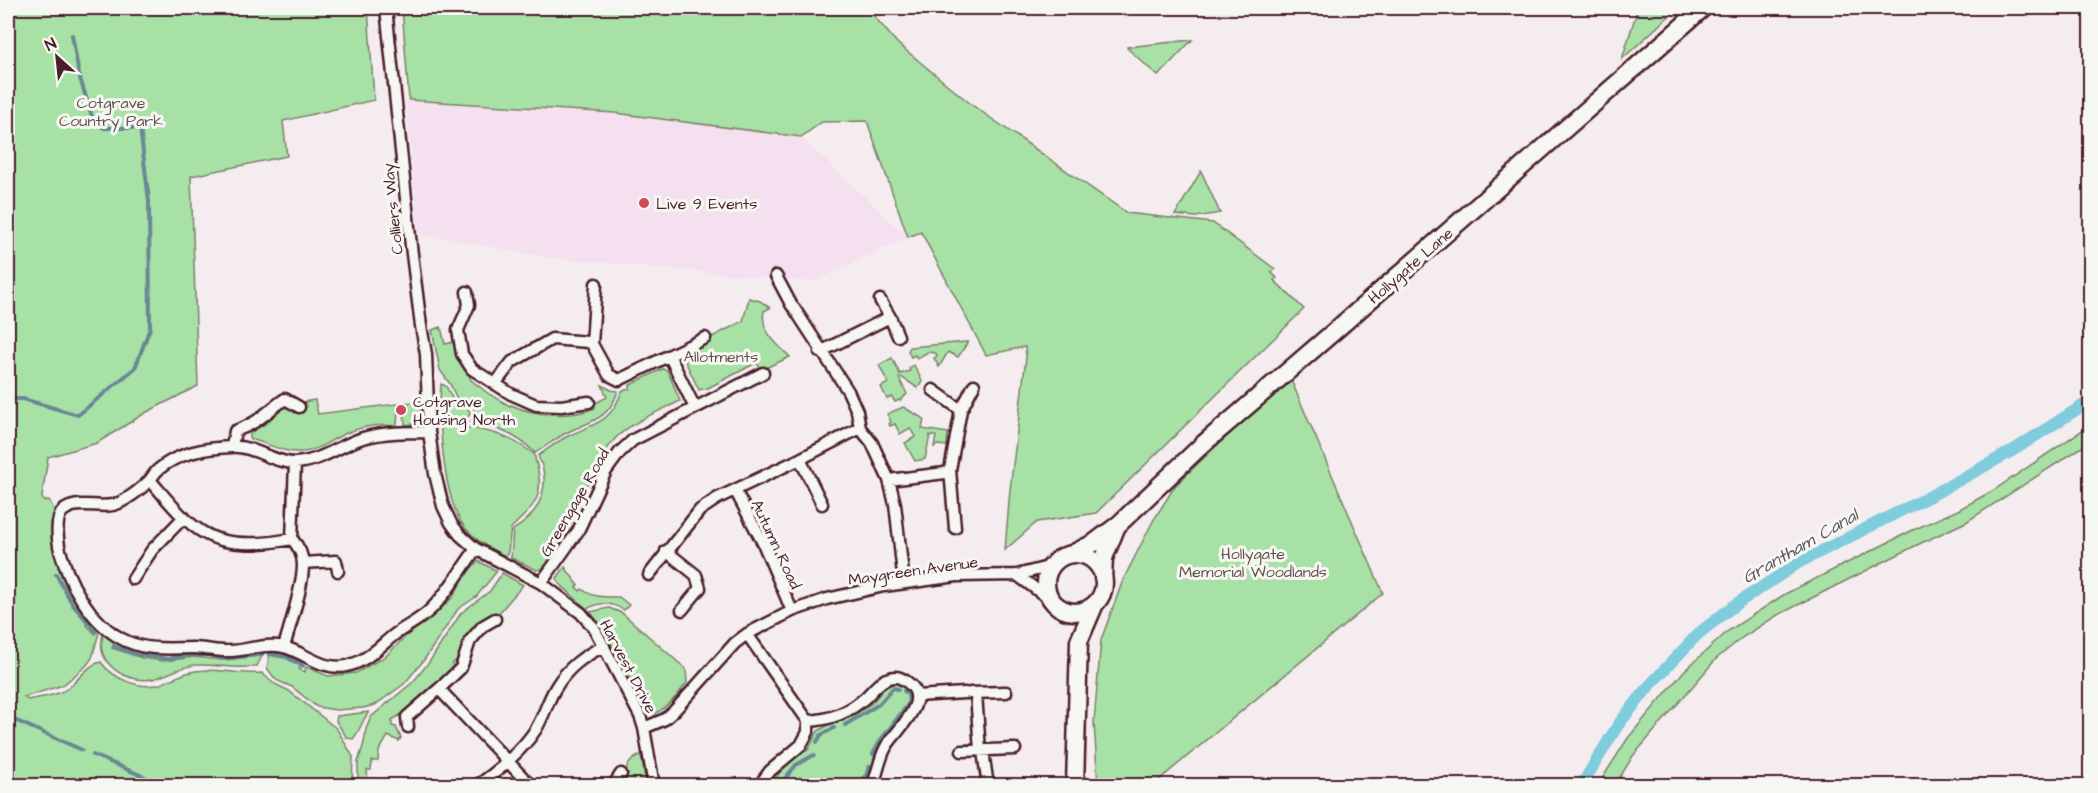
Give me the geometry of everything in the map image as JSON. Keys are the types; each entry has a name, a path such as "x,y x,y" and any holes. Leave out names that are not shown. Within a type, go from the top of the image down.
{"street":[{"name":"Colliers Way","path":"387,8 411,246 426,354 430,408 429,432 435,474 443,506 460,535 476,549"},
{"name":"Hollygate Lane","path":"1072,554 1094,543 1118,525 1202,445 1332,334 1703,8"},
{"path":"776,276 820,352 848,391 857,411 860,428 872,443 889,480 895,504 904,583"},
{"path":"596,285 592,344 609,375 620,380 705,338"},
{"path":"467,292 469,305 458,330 465,361 490,382 524,401 542,407 589,402"},
{"path":"880,300 898,336"},
{"path":"820,352 890,317"},
{"path":"490,382 512,362 552,339 592,344"},
{"path":"670,357 695,408"},
{"name":"Greengage Road","path":"541,583 578,531 606,471 620,452 633,440 763,373"},
{"path":"955,528 950,470 961,410 974,385"},
{"path":"933,390 961,410"},
{"path":"232,446 235,431 257,423 285,399 299,407"},
{"path":"649,575 700,510 718,498 860,428"},
{"path":"429,432 401,432 364,438 342,446 320,458 295,463 245,447 232,446 199,450 182,455 156,471 150,480 119,503 107,506 69,507 62,512 58,520 60,551 70,581 86,606 104,626 127,642 171,650 205,648 230,651 268,646 284,647 315,663 346,666 367,658 395,634 429,611 476,549"},
{"path":"800,459 822,504"},
{"path":"284,647 303,563 299,547 292,539 295,463"},
{"path":"889,480 945,473 950,470"},
{"path":"150,480 184,517 205,534 218,539 259,543 292,539"},
{"name":"Autumn Road","path":"735,490 763,543 792,611"},
{"path":"134,579 152,550 184,517"},
{"name":"Hollygate Lane","path":"1103,580 1104,558 1118,525"},
{"name":"Harvest Drive","path":"476,549 541,583 581,613 594,628 644,728 654,786"},
{"path":"666,551 696,575 700,588 682,610"},
{"path":"1075,786 1079,641 1094,606 1102,595 1103,580 1102,574 1087,557 1072,554 1060,558 1052,566 1045,584 1048,594 1074,629 1079,641"},
{"path":"303,563 336,561 338,571"},
{"name":"Maygreen Avenue","path":"644,728 665,719 735,643 747,634 792,611 838,596 904,583 957,576 1017,575 1052,566"},
{"path":"1017,575 1067,610 1078,612 1094,606"},
{"path":"408,727 407,717 461,668 470,641 483,626 495,619"},
{"path":"747,634 808,721 808,732 801,745 770,771 759,786"},
{"path":"476,786 507,760 537,728 556,687 571,667 587,654 604,646"},
{"path":"808,721 822,720 855,707 883,681 891,677 899,677 912,685 916,696 912,712 885,747 873,785"},
{"path":"439,689 531,786"},
{"path":"916,696 1006,692"},
{"path":"970,693 988,786"},
{"path":"962,751 1015,749"},
{"path":"613,786 621,774"}],"shaded area":[{"path":"406,100 615,113 801,137 908,237 813,282 552,258 419,234"}],"green space":[{"name":"Cotgrave Country Park","path":"8,8 368,8 374,100 283,121 287,156 191,176 198,386 145,413 97,443 48,457 42,497 43,501 49,500 54,509 52,539 58,567 79,605 91,617 86,624 95,634 98,627 100,629 92,658 86,666 63,685 24,697 28,700 64,691 92,666 101,662 112,673 127,682 144,685 160,684 195,671 262,673 337,729 353,757 352,785 8,785"},
{"path":"402,8 867,8 897,43 972,105 1127,213 1213,223 1275,269 1271,272 1277,278 1274,280 1304,309 1096,513 1037,522 1005,550 1026,357 1025,347 986,355 921,232 908,237 867,121 822,122 801,137 615,113 409,100"},
{"path":"1638,8 1678,8 1622,59"},
{"path":"1192,40 1158,76 1127,48 1127,47"},
{"path":"1201,171 1220,213 1196,217 1175,215"},
{"name":"Allotments","path":"749,298 760,301 770,308 764,311 763,318 767,331 790,357 763,369 756,363 708,388 699,390 684,359 685,351 743,321"},
{"path":"441,327 445,344 454,342 456,356 471,380 510,406 531,412 575,413 595,408 594,404 607,397 602,385 618,391 609,409 603,415 564,434 535,453 521,441 505,432 470,422 475,417 474,407 469,402 459,403 440,370 432,330"},
{"path":"968,342 958,357 948,352 939,367 934,358 937,356 936,353 928,352 917,358 915,355 911,357 908,351 910,347"},
{"path":"892,358 900,374 910,371 909,368 914,365 922,381 918,388 901,377 899,378 907,394 900,401 895,402 892,397 887,399 881,387 888,383 879,365"},
{"path":"662,369 667,370 680,401 636,423 613,441 589,480 560,547 545,566 537,570 511,558 513,530 522,524 536,508 544,488 542,467 538,456 566,437 602,420 613,409 622,391 630,389 630,385"},
{"name":"Hollygate Memorial Woodlands","path":"1291,380 1383,593 1153,785 1098,786 1094,722 1101,640 1123,580 1153,521 1175,486 1241,422"},
{"path":"441,384 446,386 457,408 467,407 471,414 465,419 465,427 501,436 534,454 539,479 538,496 528,511 511,528 506,556 475,538 461,522 455,509 443,455 440,416"},
{"path":"315,400 318,414 420,401 420,419 415,424 405,425 404,406 398,406 397,426 362,428 304,452 283,450 250,439 250,433 268,422 276,409"},
{"path":"903,407 924,419 922,429 948,433 947,446 934,447 936,436 930,435 925,459 915,461 905,443 915,437 910,428 900,434 895,424 890,426 889,424 891,422 887,414"},
{"path":"2090,425 2090,442 1966,522 1776,616 1743,637 1716,659 1633,756 1615,785 1598,785 1628,738 1684,671 1728,631 1785,594 1958,510 1994,490"},
{"path":"478,561 497,571 476,597 458,609 424,660 404,684 375,705 336,710 317,707 292,687 276,680 267,668 270,652 282,654 301,663 299,669 305,672 306,667 328,676 356,673 386,656 404,638 433,616 453,597 465,575"},
{"path":"565,567 580,591 582,589 599,596 619,597 629,605 624,610 606,604 587,609 558,582 557,578"},
{"path":"502,573 523,585 499,613 479,624 458,662 456,660 452,664 454,667 417,703 392,720 392,726 396,727 401,738 399,741 388,736 379,751 378,761 372,761 371,770 367,770 368,783 373,782 373,785 358,786 358,762 371,717 413,682 430,661 461,613 490,591"},
{"path":"609,608 622,613 686,669 687,683 668,704 654,714 649,712 600,624 590,612"},
{"path":"105,633 115,641 112,648 142,658 164,661 194,657 222,660 262,656 257,666 196,665 156,678 137,679 114,669 106,660 101,647"},
{"path":"896,683 907,688 911,697 910,703 881,743 871,770 862,785 769,786 790,760 808,750 818,731 859,712 873,702 884,688"},
{"path":"369,712 353,739 347,738 336,721 337,716"},
{"path":"641,755 646,785 620,786 631,761"}],"waterway":[{"path":"8,399 23,399 78,415 135,368 150,328 149,201 140,128 104,128 94,123 79,75 72,35"},
{"name":"Grantham Canal","path":"1581,786 1618,725 1650,685 1698,634 1736,604 1800,562 1934,494 2012,451 2090,401"},
{"path":"56,574 73,605 96,631"},
{"path":"114,646 134,654 168,659 187,655 209,655 224,659 262,654"},
{"path":"269,654 286,657 303,666"},
{"path":"845,725 879,704 893,688 898,689"},
{"path":"873,754 909,703 908,694 904,691"},
{"path":"8,717 82,750"},
{"path":"817,742 821,735 834,728"},
{"path":"93,755 152,780 159,786"},
{"path":"779,786 796,765 814,755"},
{"path":"856,786 867,775 870,766"}],"place":[{"name":"Live 9 Events","path":"644,203"},
{"name":"Cotgrave Housing North","path":"401,410"}]}
